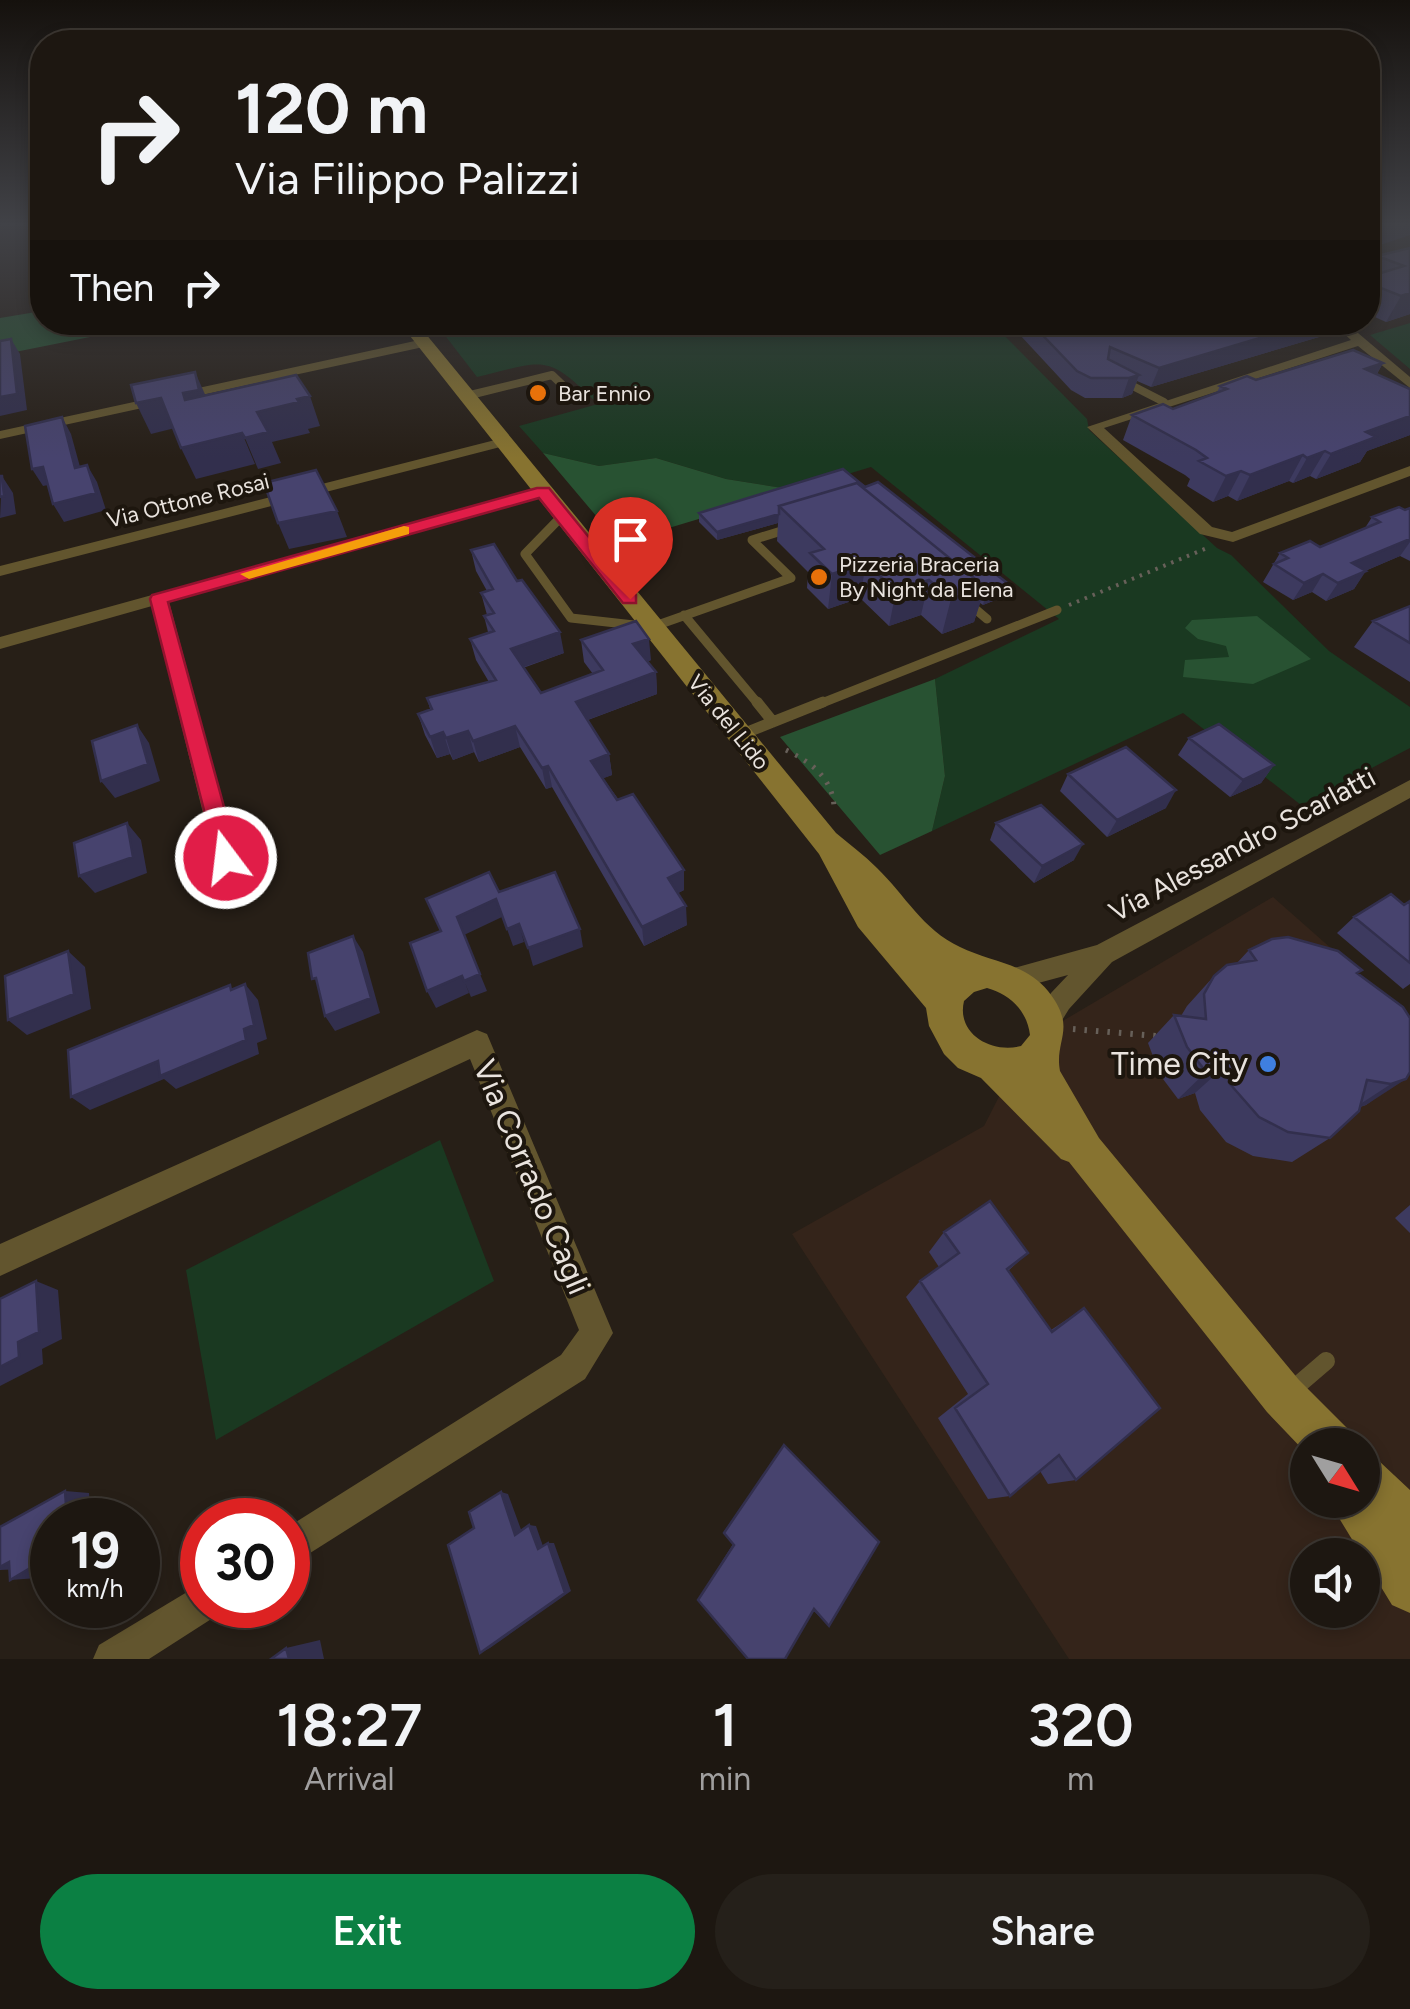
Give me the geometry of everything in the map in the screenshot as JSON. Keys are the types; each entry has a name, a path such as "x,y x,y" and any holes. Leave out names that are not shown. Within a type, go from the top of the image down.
{"main road":[{"name":"Via del Lido","path":"418,335 825,841 862,908 885,938 922,970 944,1008"},
{"name":"Via del Lido","path":"825,841 867,878 915,936 946,957 1000,976"},
{"path":"1000,976 1036,997 1060,1033 1011,1066 994,1065 967,1053 957,1043 949,1032 944,1008 957,982 1000,976"},
{"path":"1060,1033 1043,1075 1085,1152 1283,1396 1314,1428"},
{"path":"994,1065 1060,1135 1085,1152"},
{"path":"1283,1396 1305,1428"},
{"path":"1380,1495 1410,1524"},
{"path":"1364,1518 1410,1587"}],"street":[{"path":"1351,335 1410,384"},
{"path":"1359,342 1094,427 1206,531 1233,537 1410,471"},
{"path":"0,435 424,343"},
{"name":"Via Ottone Rosai","path":"0,571 503,442"},
{"path":"0,643 543,492"},
{"path":"159,599 226,858"},
{"name":"Via Alessandro Scarlatti","path":"1000,976 1102,954 1410,788"},
{"name":"Via Alessandro Scarlatti","path":"1060,1033 1060,1000 1102,954"},
{"name":"Via Corrado Cagli","path":"0,1260 477,1043 597,1333 573,1367 310,1534"},
{"path":"112,1659 180,1616"}],"lane":[{"path":"1107,372 1164,402"},
{"path":"466,396 552,375 578,400"},
{"path":"562,516 525,554 572,618 652,627 791,578 752,540 803,524"},
{"path":"958,594 987,619"},
{"path":"740,735 1057,610"},
{"path":"684,615 773,722"},
{"path":"1283,1396 1326,1360"}],"path":[{"path":"1057,610 1233,537"},
{"path":"1060,1033 1160,1037"}],"shaded area":[{"path":"1273,897 1410,1018 1410,1659 1069,1659 792,1234 984,1126 1027,1042"}],"green space":[{"path":"30,313 30,335 100,335 0,355 0,318"},
{"path":"1410,323 1410,369 1370,335"},
{"path":"445,335 1004,335 1087,419 1089,430 1217,548 1231,555 1329,651 1410,707 1410,748 1301,805 1183,713 932,831 945,776 935,679 1059,619 871,467 795,490 726,479 656,458 599,466 543,453 519,426 598,404 567,376 544,365 532,365 477,377"},
{"path":"543,453 599,466 656,458 726,479 795,490 619,543"},
{"path":"1257,616 1311,659 1253,684 1183,677 1185,660 1229,657 1226,646 1198,639 1185,628 1192,620"},
{"path":"935,679 945,776 932,831 880,855 780,737"},
{"path":"440,1140 494,1281 216,1440 186,1270"}],"building":[{"path":"1042,335 1269,335 1159,368 1110,347 1108,359 1139,375 1091,378 1077,371"},
{"path":"11,339 17,394 0,397 0,341"},
{"path":"1353,350 1383,363 1365,369 1410,389 1410,416 1366,432 1376,437 1331,454 1325,451 1307,458 1303,455 1250,475 1241,471 1226,476 1199,461 1207,458 1196,450 1132,415 1163,404 1173,409 1227,389 1220,386 1247,376 1256,380"},
{"path":"195,372 199,390 183,393 185,400 296,375 310,396 257,412 268,432 245,438 242,433 181,448 161,398 136,403 131,385"},
{"path":"62,417 75,468 87,465 96,493 53,504 43,467 32,469 25,426"},
{"path":"843,469 865,487 878,482 1011,586 985,596 985,587 857,483 779,506 779,514 717,532 699,513"},
{"path":"316,470 337,511 278,523 264,483"},
{"path":"857,483 985,587 951,599 929,580 896,591 866,563 832,574 810,553 824,549 779,506"},
{"path":"1399,507 1410,508 1410,539 1352,563 1366,571 1338,583 1323,574 1304,583 1274,564 1288,558 1280,553 1310,541 1320,547 1380,522 1372,517"},
{"path":"494,544 517,581 522,580 560,632 511,649 541,693 603,670 581,640 636,621 649,639 633,644 656,672 576,702 609,754 591,761 617,800 633,794 684,870 668,878 686,906 642,927 548,766 542,768 515,726 473,741 468,731 446,738 443,732 430,737 418,714 432,709 427,698 496,680 470,639 494,631 484,616 494,613 481,593 493,589 471,550"},
{"path":"1410,606 1410,643 1373,621"},
{"path":"1219,724 1274,765 1243,780 1189,738"},
{"path":"137,725 148,764 101,781 92,741"},
{"path":"1126,747 1176,790 1117,820 1068,774"},
{"path":"1041,805 1083,844 1042,866 996,823"},
{"path":"127,823 133,857 79,876 74,843"},
{"path":"489,872 499,892 555,872 580,929 528,948 519,924 507,929 496,899 457,917 480,974 464,981 462,976 427,991 410,943 441,931 426,899"},
{"path":"1391,894 1404,905 1410,901 1410,963 1354,917"},
{"path":"353,936 371,998 325,1016 308,953"},
{"name":"Time City","path":"1288,937 1338,951 1362,970 1357,973 1403,1007 1410,1018 1410,1072 1406,1079 1391,1084 1367,1080 1359,1111 1330,1138 1288,1132 1259,1117 1230,1084 1225,1066 1206,1072 1187,1047 1174,1015 1206,1019 1204,994 1214,976 1227,965 1256,960 1249,950 1272,939"},
{"path":"68,951 74,994 8,1020 5,976"},
{"path":"245,984 254,1025 244,1029 246,1040 160,1076 158,1061 71,1097 68,1050 230,985 231,990"},
{"path":"990,1201 1028,1253 1007,1269 1052,1332 1084,1308 1160,1408 1076,1480 1059,1455 1010,1496 955,1408 988,1384 920,1281 959,1253 944,1232"},
{"path":"36,1281 39,1332 18,1342 19,1357 0,1367 0,1299"},
{"path":"784,1445 879,1542 829,1626 814,1609 785,1659 748,1659 698,1600 734,1545 724,1533"},
{"path":"501,1492 515,1535 529,1525 538,1549 548,1543 565,1593 480,1653 448,1545 474,1528 469,1512"},
{"path":"30,1510 30,1568 10,1580 9,1562 0,1567 0,1527"},
{"path":"286,1648 289,1659 271,1659"}],"slow traffic":[{"path":"249,574 404,530"}],"place":[{"name":"Bar Ennio","path":"538,393"},
{"name":"Pizzeria Braceria By Night da Elena","path":"819,577"},
{"name":"Time City","path":"1268,1064"}],"route":[{"path":"226,858 159,599 543,492 630,599"}]}
